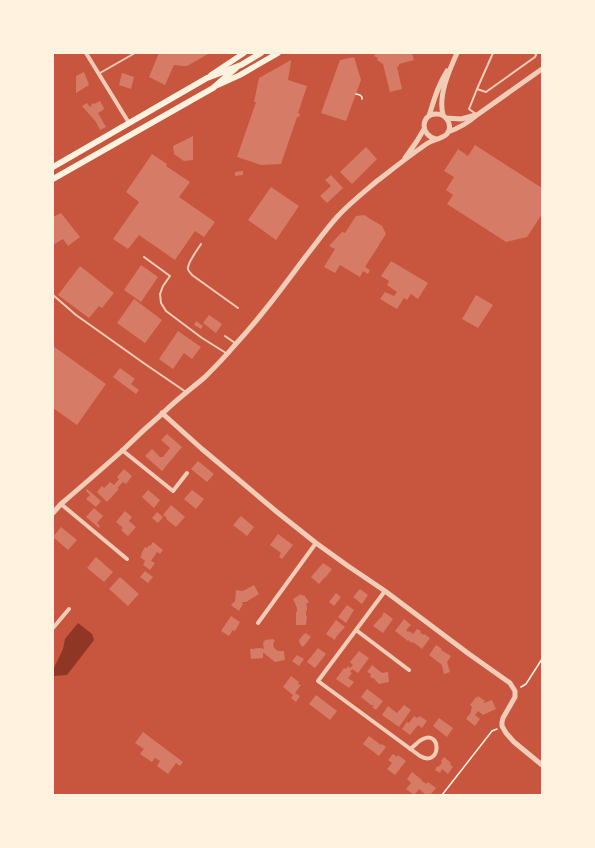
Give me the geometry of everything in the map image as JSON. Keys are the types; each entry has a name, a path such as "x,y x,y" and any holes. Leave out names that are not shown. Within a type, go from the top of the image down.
{"main road":[{"path":"53,167 207,78 243,53"},
{"path":"213,88 241,65 261,53"},
{"path":"53,179 213,88 240,75 278,53"},
{"path":"207,78 241,65"}],"street":[{"path":"86,53 129,123"},
{"path":"404,159 417,142 424,129 425,121 429,116 434,98 442,79 457,53"},
{"path":"448,132 449,125 441,109 441,98 450,67"},
{"path":"53,513 61,504 162,413 204,378 257,320 339,215 363,192 404,159 436,139 443,137 448,132 464,125 542,69"},
{"path":"429,116 437,114 461,119 477,115"},
{"path":"424,129 428,136 436,139"},
{"path":"162,413 208,454 316,543 385,591 510,683 515,691 515,697 503,718 502,726 514,742 542,765"},
{"path":"122,450 173,491 187,473"},
{"path":"61,504 127,559"},
{"path":"258,623 316,543"},
{"path":"385,591 318,681 410,749 424,758 432,756 437,750 436,742 433,739 428,738 424,738 419,741 410,749"},
{"path":"53,628 69,609"},
{"path":"356,630 409,670"}],"lane":[{"path":"99,74 135,53"},
{"path":"477,115 470,109 493,53"},
{"path":"477,89 486,92 535,58 535,53"},
{"path":"201,244 189,263 189,272 238,308"},
{"path":"144,257 170,276 163,286 160,294 161,303 166,311 202,338 227,354"},
{"path":"53,295 76,315 187,392"},
{"path":"225,336 236,344"}],"path":[{"path":"356,94 360,95 362,99"},
{"path":"515,691 526,684 542,658"},
{"path":"442,795 492,732 502,726"}],"shaded area":[{"path":"78,623 92,634 94,640 67,675 53,676 53,670 63,649 65,639"}],"building":[{"path":"159,53 210,53 187,66 174,65 165,85 149,77"},
{"path":"376,53 412,53 414,60 399,64 397,67 402,89 390,92 383,64 374,56"},
{"path":"354,57 361,80 346,121 321,113 340,60"},
{"path":"291,60 288,80 307,86 298,113 300,114 299,117 297,117 281,164 261,165 237,157 256,102 254,102 259,78"},
{"path":"84,72 89,85 76,93 76,76"},
{"path":"122,73 134,77 131,89 119,85"},
{"path":"100,101 104,108 98,113 106,127 100,130 96,122 82,106 87,103 90,107 93,103 94,104"},
{"path":"193,136 193,160 184,161 174,154 173,146"},
{"path":"475,145 542,188 542,214 527,237 506,242 447,204 453,195 446,190 454,177 444,171 458,149 468,156"},
{"path":"366,147 377,159 352,184 340,172"},
{"path":"152,154 167,164 166,166 190,182 179,197 215,222 204,237 195,231 175,260 139,235 128,249 113,239 139,202 126,192"},
{"path":"243,171 243,175 235,176 235,172"},
{"path":"331,175 343,188 327,203 320,196 331,186 325,180"},
{"path":"271,187 299,206 276,240 248,220"},
{"path":"61,213 80,237 68,246 63,239 53,245 53,217"},
{"path":"364,215 382,226 386,234 365,267 370,270 368,274 363,271 360,277 340,265 335,273 324,267 335,249 329,246 342,232 345,233 356,216"},
{"path":"391,261 428,283 418,299 411,294 407,300 404,298 397,309 380,299 385,292 394,296 397,292 387,285 389,281 381,276"},
{"path":"141,265 158,277 141,302 124,290"},
{"path":"80,266 114,293 102,308 99,306 89,318 58,295"},
{"path":"476,295 493,305 478,328 462,319"},
{"path":"134,299 162,320 145,343 117,323"},
{"path":"209,315 222,324 216,333 203,323"},
{"path":"196,321 203,326 201,329 194,325"},
{"path":"178,331 201,347 192,359 184,353 173,369 159,359"},
{"path":"53,346 106,384 77,425 53,408"},
{"path":"120,368 135,379 131,384 139,390 136,394 113,377"},
{"path":"167,434 182,447 162,471 145,456 152,449 160,457 163,457 170,448 161,440"},
{"path":"198,461 214,474 207,482 191,469"},
{"path":"124,469 132,476 126,484 123,482 117,488 119,489 107,502 97,492 102,486 104,488 110,482 114,485 119,479 117,477"},
{"path":"87,489 101,501 96,507 86,499 90,495 86,491"},
{"path":"148,490 160,500 154,508 142,497"},
{"path":"192,490 204,499 196,509 184,499"},
{"path":"171,505 185,517 176,527 163,515"},
{"path":"94,508 103,516 97,523 100,526 99,528 86,517"},
{"path":"125,511 132,517 129,521 136,527 128,536 121,530 123,528 116,522"},
{"path":"157,512 163,517 158,523 152,518"},
{"path":"241,516 254,527 247,536 233,525"},
{"path":"61,527 77,540 68,550 53,537"},
{"path":"278,534 293,545 282,559 279,557 281,553 270,545"},
{"path":"153,542 163,550 160,554 157,552 151,561 155,563 150,570 143,565 145,561 140,557 145,547 147,548"},
{"path":"96,557 113,572 104,582 87,568"},
{"path":"323,563 332,569 319,584 311,577"},
{"path":"145,571 153,577 148,583 140,577"},
{"path":"120,577 139,594 128,606 109,589"},
{"path":"254,585 259,594 246,602 242,602 243,604 239,611 231,605 235,601 236,590 243,591"},
{"path":"360,589 368,595 362,604 353,597"},
{"path":"336,593 341,597 334,606 329,602"},
{"path":"301,594 302,596 304,595 309,602 306,604 306,625 296,625 297,608 293,599"},
{"path":"347,605 354,610 346,623 338,617"},
{"path":"384,612 393,619 383,633 373,626 381,618"},
{"path":"231,616 240,622 235,631 233,630 229,636 221,631"},
{"path":"404,619 411,625 406,630 408,632 409,631 413,634 417,629 421,631 420,632 423,635 424,634 430,638 422,649 395,631"},
{"path":"336,620 345,627 335,640 326,634"},
{"path":"306,633 311,637 303,647 299,640"},
{"path":"273,639 275,641 273,643 274,648 278,651 284,651 285,660 275,662 264,653 263,658 251,659 250,649 264,649 263,643 265,640"},
{"path":"436,645 451,656 447,662 450,672 444,674 442,665 429,655"},
{"path":"318,648 326,654 315,668 307,662"},
{"path":"359,651 369,658 358,673 352,669 350,672 352,673 348,678 354,682 349,688 336,679 344,668 346,669 348,666 350,668 353,665 350,662"},
{"path":"297,655 304,659 299,666 292,661"},
{"path":"372,665 382,673 388,672 389,682 379,684 375,679 370,677 371,674 367,672"},
{"path":"291,676 299,682 298,684 301,685 295,693 300,696 296,702 291,698 293,695 283,687"},
{"path":"367,689 383,701 376,710 372,707 374,705 371,705 361,697"},
{"path":"316,695 337,711 330,720 309,704"},
{"path":"478,696 485,701 483,703 492,700 496,709 483,715 478,711 475,715 480,719 475,726 466,719 471,712 472,707 470,705"},
{"path":"404,705 411,710 399,727 382,715 388,706 397,713"},
{"path":"414,716 417,718 420,716 427,721 422,728 418,725 410,735 402,729"},
{"path":"439,718 453,728 447,737 433,726"},
{"path":"143,732 183,762 180,766 176,763 168,774 157,766 160,761 155,758 152,762 140,754 144,749 135,743"},
{"path":"369,736 386,747 379,756 363,744"},
{"path":"393,754 397,757 398,755 406,761 395,775 387,769 392,763 388,760"},
{"path":"444,757 453,767 448,774 442,769 440,773 435,770 437,766 438,767 442,763 441,761"},
{"path":"412,772 426,784 428,782 436,788 430,795 426,795 419,789 414,795 406,789 411,783 407,779"}]}
